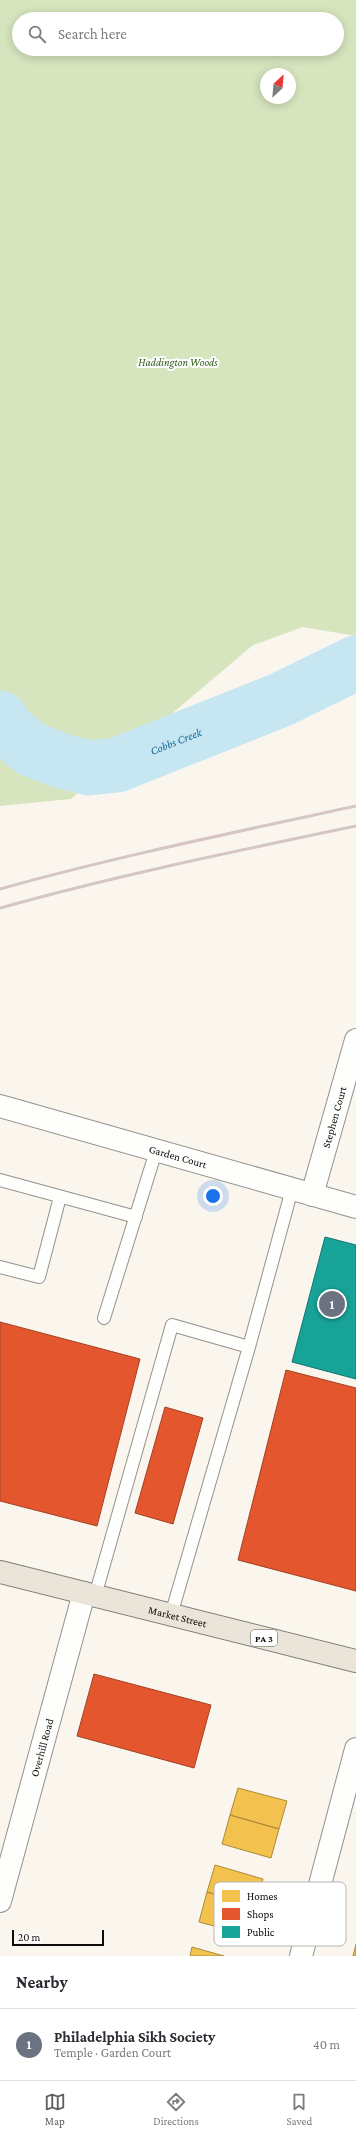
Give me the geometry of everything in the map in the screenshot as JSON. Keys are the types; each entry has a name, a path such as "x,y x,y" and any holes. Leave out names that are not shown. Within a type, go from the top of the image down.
{"main road":[{"name":"Market Street","path":"0,1572 356,1661"}],"street":[{"name":"Stephen Court","path":"302,1192 356,1040"},
{"name":"Garden Court","path":"0,1106 356,1207"},
{"name":"Overhill Road","path":"0,1901 90,1594"},
{"path":"321,1882 356,1749"},
{"path":"301,1956 304,1946"}],"lane":[{"path":"104,1318 156,1151"},
{"path":"0,1180 136,1217"},
{"path":"171,1615 249,1347 302,1192"},
{"path":"0,1267 39,1277 60,1197"},
{"path":"90,1594 172,1325 249,1347"}],"green space":[{"name":"Haddington Woods","path":"0,0 356,0 356,636 303,627 253,645 71,799 0,806"}],"building: Homes":[{"path":"238,1788 287,1801 279,1829 230,1815"},
{"path":"230,1815 279,1829 271,1858 222,1844"},
{"path":"215,1865 263,1879 262,1882 214,1882 214,1894 207,1892"},
{"path":"207,1892 214,1894 214,1926 199,1922"},
{"path":"356,1944 356,1956 353,1956"},
{"path":"192,1947 224,1956 190,1956"}],"building: Shops":[{"path":"0,1322 140,1359 97,1526 0,1501"},
{"path":"286,1370 356,1388 356,1591 238,1560"},
{"path":"165,1407 203,1418 173,1524 135,1513"},
{"path":"94,1674 211,1705 194,1768 77,1736"}],"building: Public":[{"path":"325,1237 356,1245 356,1379 292,1362"}],"waterway":[{"name":"Cobbs Creek","path":"0,718 6,728 31,749 62,761 89,768 117,765 280,700 356,663"}],"railway":[{"path":"0,889 133,855 356,806"},
{"path":"0,908 133,874 356,826"}],"place":[{"name":"Philadelphia Sikh Society","path":"332,1304"}]}
